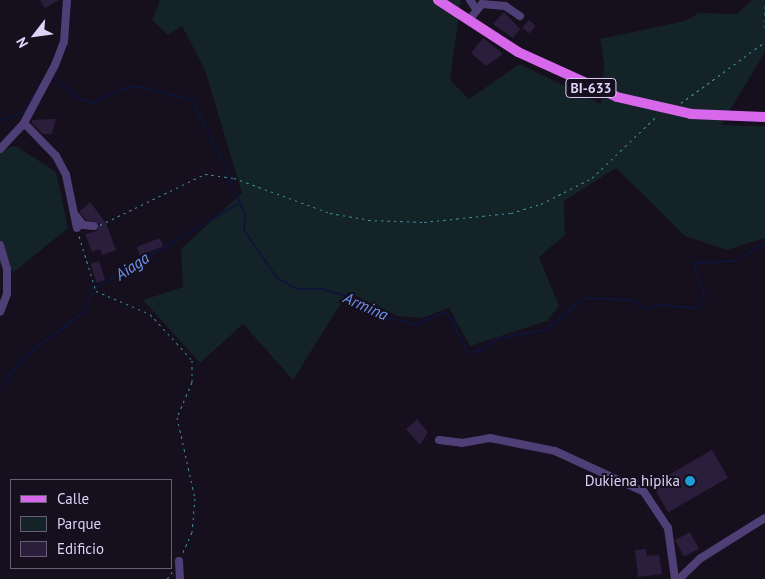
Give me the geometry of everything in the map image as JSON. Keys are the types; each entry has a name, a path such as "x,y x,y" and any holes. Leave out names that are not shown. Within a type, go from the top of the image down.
{"main road":[{"name":"BI-633","path":"438,0 469,20 578,82 668,110 765,117"}],"street":[{"path":"0,149 24,123 64,42 67,0"},
{"path":"470,0 476,9"},
{"path":"469,20 476,9 496,3 520,16"},
{"path":"24,123 56,156 66,175 77,228"},
{"path":"74,214 83,225 94,226"},
{"path":"0,245 7,269 7,294 0,312"},
{"path":"439,440 462,443 490,438 555,451 644,492 668,528 677,579"},
{"path":"677,579 701,558 765,518"},
{"path":"179,561 180,579"}],"path":[{"path":"765,6 765,28"},
{"path":"94,226 205,174 234,178 330,213 368,220 424,222 511,213 541,204 592,178 642,128 743,63 765,42"},
{"path":"77,228 96,291 150,314 192,360 192,382 177,417 195,498 192,532 179,561 167,579"}],"green space":[{"path":"160,0 461,0 450,80 469,99 520,64 601,104 604,63 600,39 685,21 699,13 737,14 752,0 765,0 765,52 721,125 765,126 765,238 727,250 685,236 616,168 564,201 565,235 539,257 559,306 547,321 470,346 449,308 422,318 398,316 348,292 293,380 243,324 200,363 143,300 183,287 181,249 242,193 205,70 182,26 168,35 152,20"},
{"path":"16,146 56,172 68,228 14,272 0,264 0,150"}],"building":[{"path":"40,0 59,0 45,8"},
{"path":"504,12 520,29 513,38 493,24"},
{"path":"529,20 536,26 529,33 522,28"},
{"path":"483,38 503,54 486,66 471,53"},
{"path":"56,119 52,134 43,134 32,123 32,120"},
{"path":"90,202 106,223 116,250 102,255 100,249 92,252 85,234 97,231 99,223 86,220 79,212"},
{"path":"160,238 163,246 140,255 137,247"},
{"path":"99,261 105,280 97,283 90,264"},
{"path":"417,419 428,432 420,445 406,429"},
{"name":"Dukiena hipika","path":"712,450 728,478 668,512 652,484"},
{"path":"690,532 699,549 684,557 675,540"},
{"path":"646,549 647,556 659,555 662,574 638,577 635,550"}],"waterway":[{"name":"Armina","path":"54,76 77,98 92,103 125,88 141,87 192,100 229,174"},
{"name":"Armina","path":"0,121 24,112 43,80"},
{"name":"Armina","path":"229,179 245,213 244,230 277,278 298,289 322,289 358,299 389,318 417,325 443,312 451,319 468,353 484,349 498,338 546,330 584,298 632,300 646,309 659,305 696,308 705,297 694,263 734,261 765,244"},
{"name":"Aiaga","path":"0,387 26,355 83,313 94,289 238,204"}],"place":[{"name":"Dukiena hipika","path":"690,481"}]}
